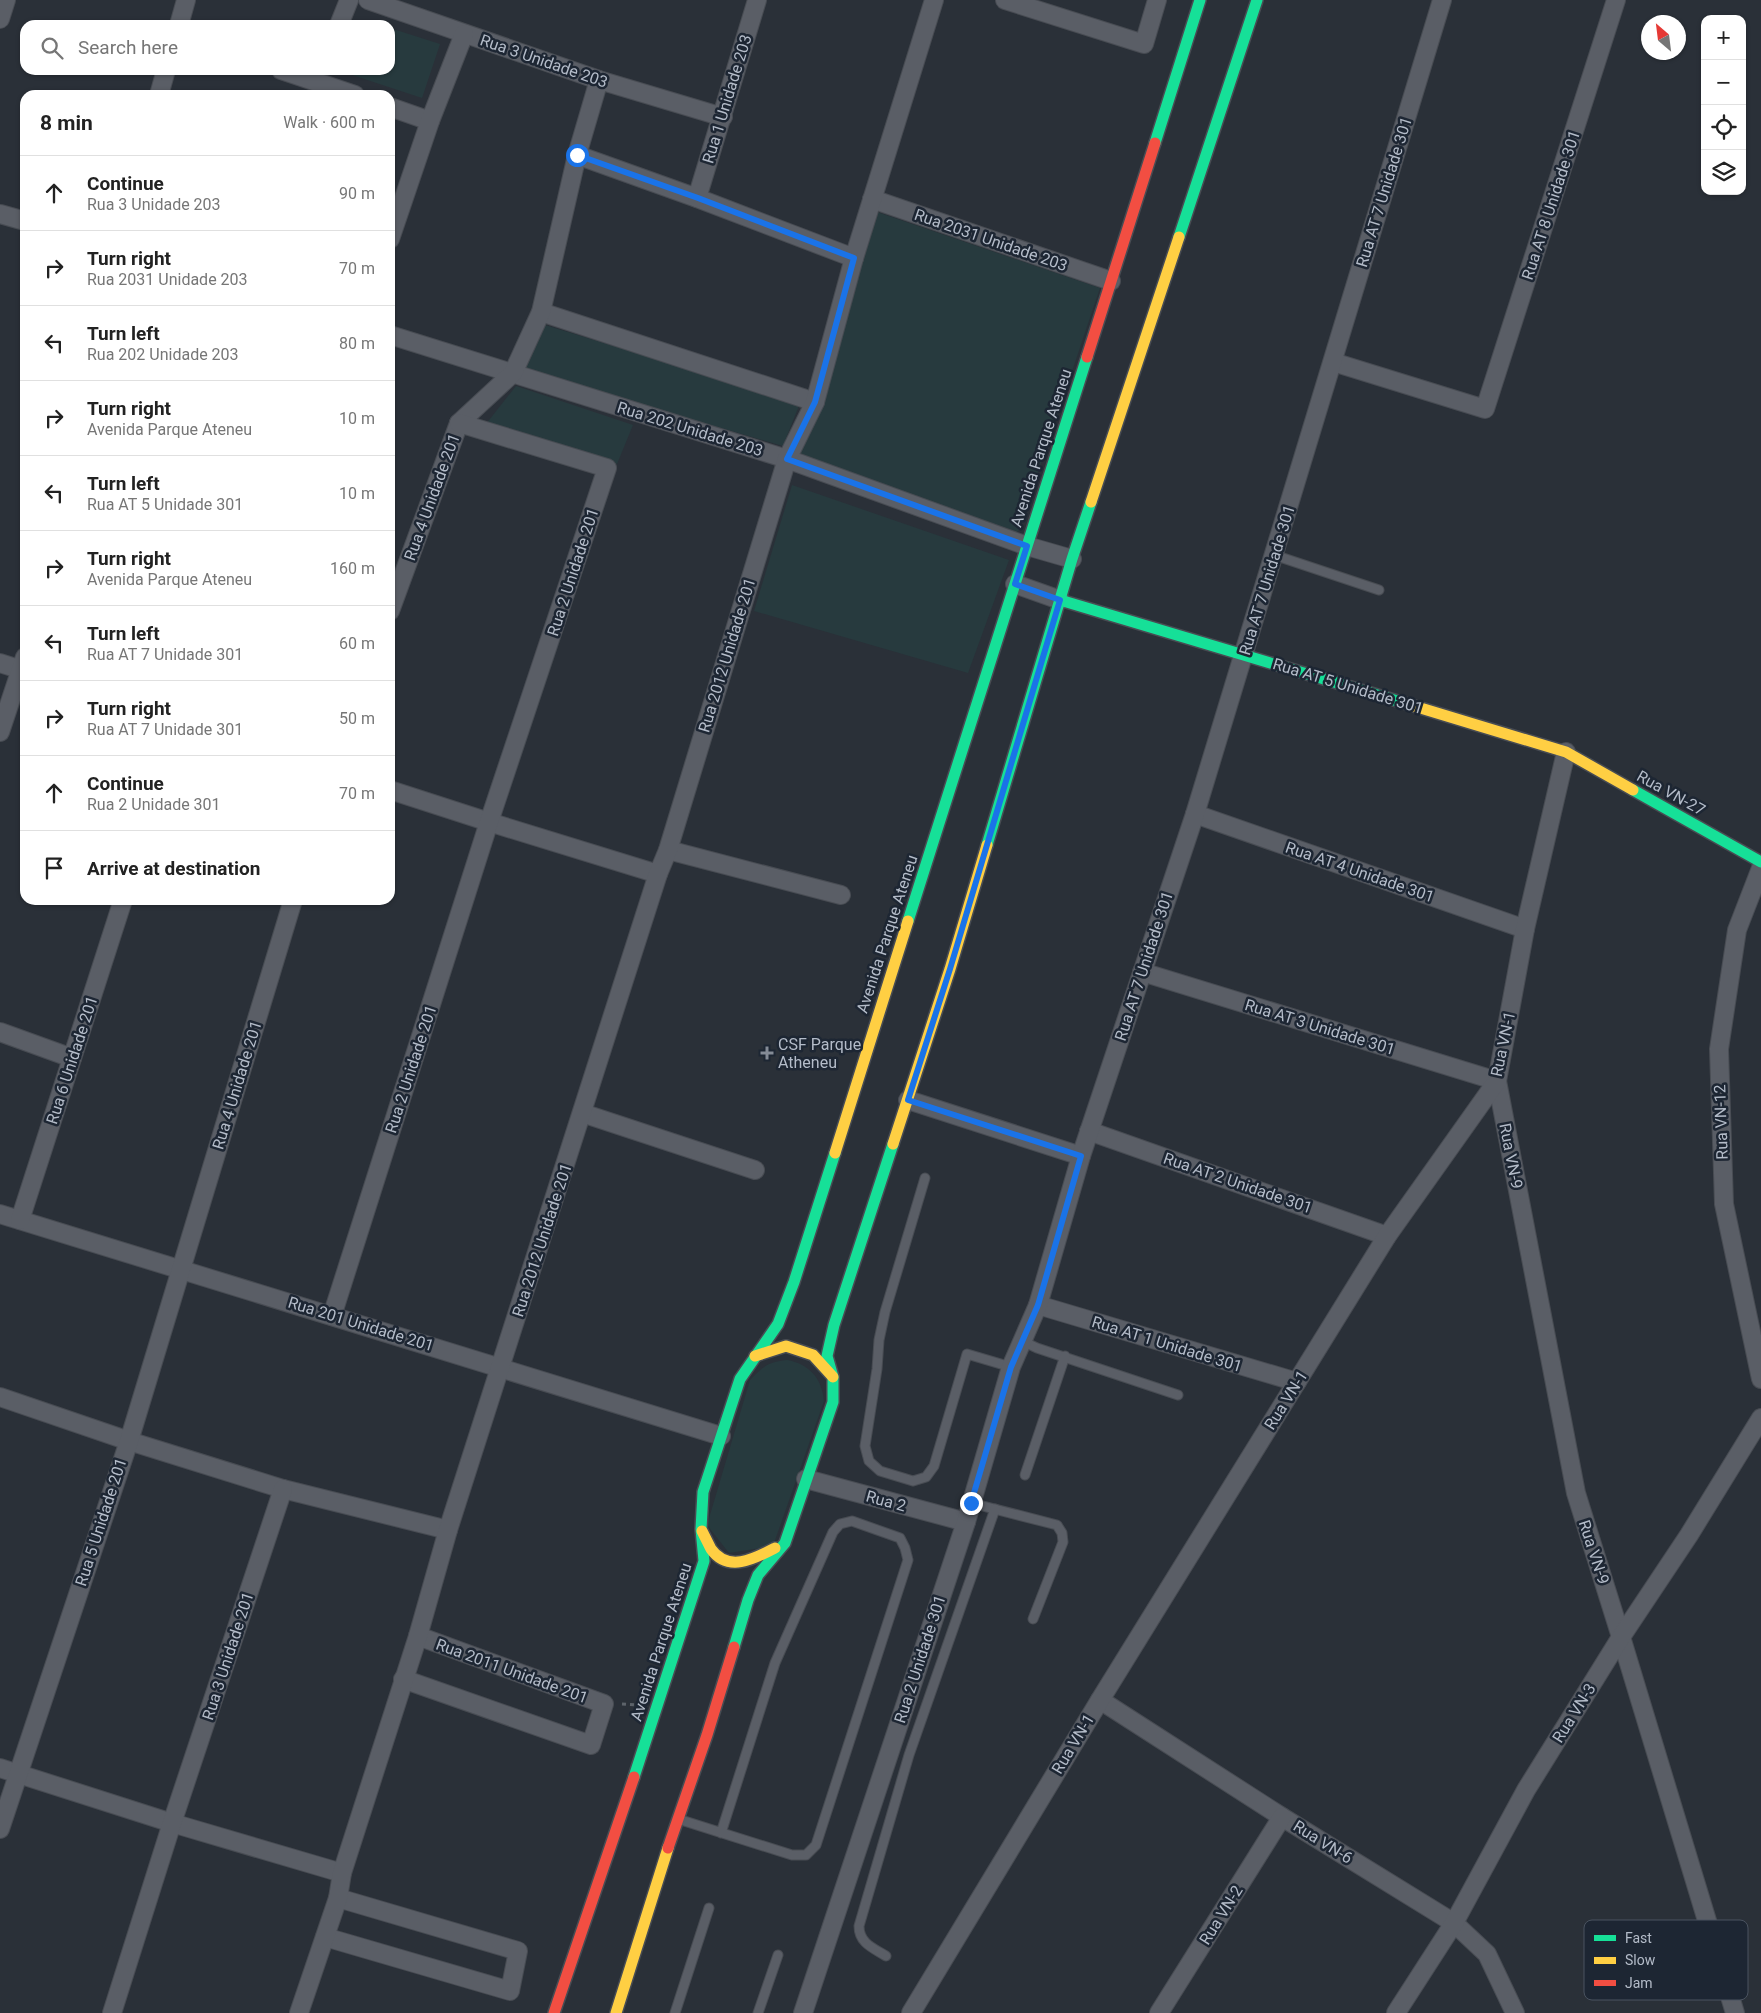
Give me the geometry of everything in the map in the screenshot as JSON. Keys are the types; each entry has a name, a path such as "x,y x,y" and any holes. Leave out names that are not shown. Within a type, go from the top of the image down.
{"street":[{"path":"0,19 6,0"},
{"path":"180,20 186,0"},
{"path":"341,20 349,0"},
{"name":"Rua 3 Unidade 203","path":"368,0 599,80 723,117"},
{"name":"Rua 1 Unidade 203","path":"698,198 757,0"},
{"path":"787,459 815,402 854,258 934,0"},
{"path":"1005,0 1144,44 1157,0"},
{"name":"Avenida Parque Ateneu","path":"554,2013 658,1707 704,1561 701,1529 703,1492 740,1378 778,1324 794,1282 1200,0"},
{"path":"616,2013 677,1819 707,1735 748,1600 758,1575 785,1543 833,1402 833,1377 828,1356 834,1325 950,969 1072,560 1257,0"},
{"name":"Rua AT 7 Unidade 301","path":"1038,1305 1081,1156 1195,814 1442,0"},
{"name":"Rua AT 8 Unidade 301","path":"1333,362 1485,410 1616,0"},
{"path":"395,224 430,121 464,34"},
{"path":"160,90 165,75"},
{"path":"319,76 346,90"},
{"path":"513,373 541,312 577,155 599,80"},
{"path":"395,109 430,121"},
{"path":"577,155 698,198 854,258"},
{"name":"Rua 2031 Unidade 203","path":"872,199 1111,281"},
{"path":"0,214 20,220"},
{"path":"541,312 815,402"},
{"name":"Rua 202 Unidade 203","path":"395,337 787,459 1027,546 1072,560"},
{"name":"Rua 4 Unidade 201","path":"395,597 459,423 513,373"},
{"name":"Rua 2 Unidade 201","path":"332,1316 489,822 607,468 459,423"},
{"name":"Rua 2012 Unidade 201","path":"502,1367 658,874 668,850 787,459"},
{"name":"Rua AT 5 Unidade 301","path":"1015,584 1060,600 1566,752"},
{"path":"0,663 20,666"},
{"path":"0,732 20,677"},
{"name":"Rua VN-27","path":"1566,752 1761,862"},
{"name":"Rua VN-1","path":"910,2013 1100,1700 1387,1236 1497,1081 1526,929 1566,752"},
{"path":"395,792 658,874"},
{"name":"Rua AT 4 Unidade 301","path":"1195,814 1526,929"},
{"path":"668,850 840,895"},
{"name":"Rua VN-12","path":"1761,868 1737,930 1719,1049 1724,1204 1761,1379"},
{"name":"Rua 6 Unidade 201","path":"20,1220 121,905"},
{"name":"Rua 4 Unidade 201","path":"182,1270 292,905"},
{"name":"Rua AT 3 Unidade 301","path":"1142,972 1497,1081"},
{"path":"0,1032 72,1058"},
{"name":"Rua VN-9","path":"1497,1081 1576,1494 1707,1920"},
{"path":"908,1100 1081,1156"},
{"path":"582,1113 755,1170"},
{"name":"Rua AT 2 Unidade 301","path":"1089,1131 1387,1236"},
{"name":"Rua 201 Unidade 201","path":"0,1214 722,1436"},
{"name":"Rua 5 Unidade 201","path":"0,1829 129,1441 182,1270"},
{"name":"Rua 2 Unidade 301","path":"803,2013 966,1522 1011,1367 1038,1305"},
{"name":"Rua AT 1 Unidade 301","path":"1038,1305 1297,1382"},
{"path":"756,1356 786,1346 813,1355 833,1377"},
{"name":"Rua 2011 Unidade 201","path":"299,2013 338,1898 342,1873 418,1636 448,1530 502,1367"},
{"path":"0,1397 129,1441 283,1489 448,1530"},
{"name":"Rua VN-3","path":"1396,2013 1454,1923 1526,1790 1621,1637 1689,1535 1761,1418"},
{"name":"Rua 2","path":"806,1479 966,1522"},
{"name":"Rua 3 Unidade 201","path":"112,2013 172,1823 283,1489"},
{"path":"701,1529 714,1552 728,1563 748,1563 785,1543"},
{"name":"Rua 2011 Unidade 201","path":"403,1679 591,1745 604,1704 418,1636"},
{"name":"Rua VN-6","path":"1100,1700 1282,1817 1454,1923 1488,1954 1515,2013"},
{"path":"0,1768 172,1823 342,1873"},
{"name":"Rua VN-2","path":"1159,2013 1282,1817"},
{"path":"325,1937 510,1991 518,1951 338,1898"},
{"name":"Rua VN-9","path":"1731,2000 1735,2013"}],"lane":[{"path":"1274,555 1380,590"},
{"path":"925,1178 879,1340 877,1369 865,1446 869,1461 880,1471 913,1481 926,1477 934,1466 967,1354 1011,1367"},
{"path":"1022,1341 1037,1348 1178,1395"},
{"path":"1025,1475 1065,1356"},
{"path":"971,1503 1057,1526 1062,1533 1063,1542 1032,1619"},
{"path":"886,1956 866,1943 859,1935 859,1926 909,1755 995,1509"},
{"path":"677,1819 720,1833 792,1855 806,1856 816,1845 908,1560 906,1548 900,1538 852,1521 840,1524 833,1532 775,1663 720,1833"},
{"path":"675,2013 709,1908"},
{"path":"758,2013 778,1955"}],"path":[{"path":"604,1704 658,1707"}],"green space":[{"path":"395,30 440,44 422,98 352,75 395,75"},
{"path":"877,212 1100,288 1018,532 799,458"},
{"path":"545,325 800,403 783,446 524,371"},
{"path":"516,386 633,425 617,464 486,424"},
{"path":"792,485 1009,560 968,673 754,611"},
{"path":"787,1360 802,1365 813,1373 820,1385 824,1401 773,1546 729,1553 707,1525 750,1380 766,1366"}],"traffic: fast":[{"path":"1155,143 1200,0"},
{"path":"1179,237 1257,0"},
{"path":"908,921 1087,357"},
{"path":"987,845 1072,559 1091,502"},
{"path":"1060,600 1404,703"},
{"path":"1633,790 1761,862"},
{"path":"734,1647 748,1600 758,1575 785,1543 833,1402 833,1377 827,1356 834,1325 893,1144"},
{"path":"634,1777 704,1561 701,1529 703,1492 740,1379 778,1324 794,1282 835,1153"}],"traffic: slow":[{"path":"1091,502 1179,237"},
{"path":"1404,703 1566,752 1633,790"},
{"path":"893,1144 950,969 987,845"},
{"path":"835,1153 908,921"},
{"path":"755,1356 786,1346 813,1355 833,1377"},
{"path":"702,1531 711,1549 725,1561 742,1562 775,1548"},
{"path":"616,2013 668,1848"}],"traffic: jam":[{"path":"1087,357 1155,143"},
{"path":"668,1848 707,1735 734,1647"},
{"path":"554,2013 634,1777"}],"place":[{"name":"CSF Parque Atheneu","path":"767,1053"}],"route":[{"path":"577,155 698,198 854,258 815,402 787,459 1027,546 1015,584 1060,600 950,969 908,1100 1081,1156 1038,1305 1011,1367 971,1503"}]}
